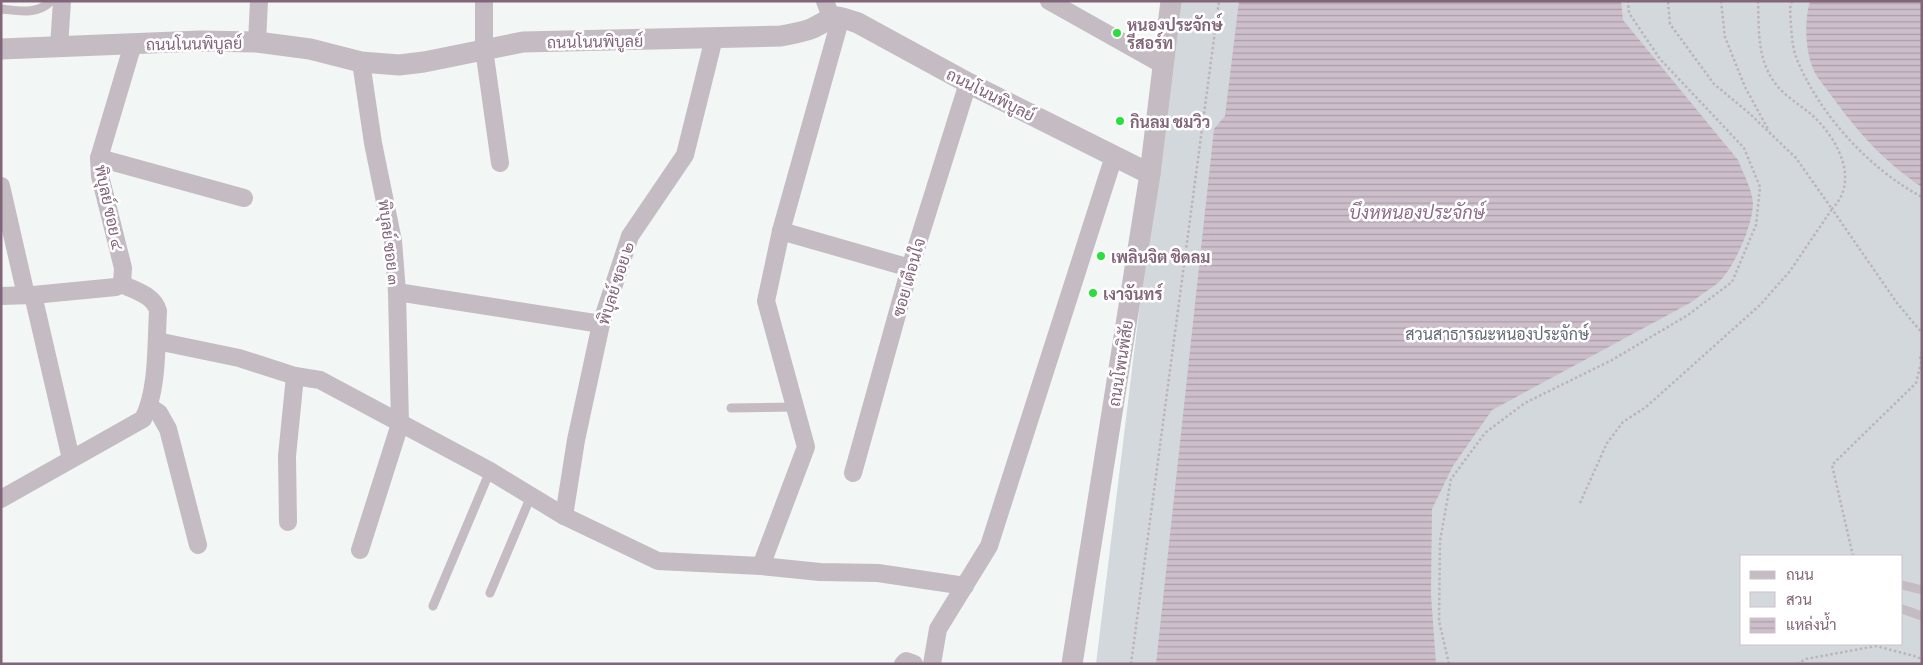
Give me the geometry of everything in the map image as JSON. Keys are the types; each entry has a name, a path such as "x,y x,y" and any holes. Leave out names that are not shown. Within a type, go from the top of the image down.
{"street":[{"path":"59,47 62,1"},
{"path":"257,42 259,1"},
{"path":"484,1 484,49 500,163"},
{"path":"1048,1 1163,65"},
{"name":"ถนนโพนพิสัย","path":"1072,664 1150,174 1171,1"},
{"path":"761,566 806,447 797,406 766,301 832,12"},
{"name":"ถนนโนนพิบูลย์","path":"1,49 257,42 310,49 361,62 399,64 415,63 522,42 781,36 812,29 832,12 858,23 968,83 1150,174"},
{"name":"พิบุลย์ ซอย ๒","path":"564,516 576,440 601,324 630,236 685,155 714,38"},
{"name":"พิบุลย์ ซอย ๔","path":"122,284 123,268 100,176 99,158 133,44"},
{"name":"พิบุลย์ ซอย ๓","path":"360,550 400,424 397,292 393,241 373,143 361,62"},
{"name":"ซอย เตือนใจ","path":"853,472 910,268 968,83"},
{"path":"932,664 938,629 989,546 1114,156"},
{"path":"99,158 244,198"},
{"path":"1,186 71,459"},
{"path":"781,231 910,268"},
{"path":"1,296 116,287 122,284 151,299 156,304 156,341 150,407 137,424 1,499"},
{"path":"397,292 601,324"},
{"path":"156,341 238,358 295,376 320,380 490,471 564,516 658,561 761,566 820,572 878,573 965,586"},
{"path":"288,522 287,456 295,376"},
{"path":"150,407 159,413 168,428 198,545"},
{"path":"903,664 906,661 914,664"}],"lane":[{"path":"1,9 34,11 43,8 51,1"},
{"path":"731,408 797,406"},
{"path":"434,606 490,471"},
{"path":"490,593 531,496"},
{"path":"1903,585 1922,590"},
{"path":"1903,609 1922,616"}],"path":[{"path":"1131,664 1219,1"},
{"path":"1449,664 1439,621 1440,541 1451,479 1485,433 1525,403 1629,350 1688,315 1732,282 1756,225 1760,187 1744,148 1660,59 1629,13 1628,1"},
{"path":"1668,1 1670,24 1714,84 1796,158 1897,303 1922,333"},
{"path":"1721,1 1725,38 1745,87 1771,134"},
{"path":"1580,503 1607,443 1623,422 1667,390 1760,305 1790,271 1832,209 1842,199 1846,177 1841,154 1827,131 1814,117 1775,84 1760,52 1758,1"},
{"path":"1792,1 1790,8 1796,56 1819,100 1855,147 1906,189 1922,197"},
{"path":"1853,555 1832,465 1916,383 1922,352"},
{"path":"1797,664 1806,659 1876,646 1918,657 1922,661"}],"green space":[{"name":"สวนสาธารณะหนองประจักษ์","path":"1177,1 1922,1 1922,664 1096,664"}],"water":[{"name":"บึงหหนองประจักษ์","path":"1239,1 1621,1 1623,20 1738,160 1751,192 1752,212 1742,246 1718,283 1690,303 1492,410 1453,466 1432,509 1431,595 1436,664 1156,664 1214,129 1225,116"},
{"path":"1810,1 1922,1 1922,187 1908,178 1872,145 1851,121 1815,73 1809,56 1806,37"}],"place":[{"name":"หนองประจักษ์ รีสอร์ท","path":"1117,33"},
{"name":"กินลม ชมวิว","path":"1120,121"},
{"name":"เพลินจิต ชิดลม","path":"1101,256"},
{"name":"เงาจันทร์","path":"1093,293"}]}
